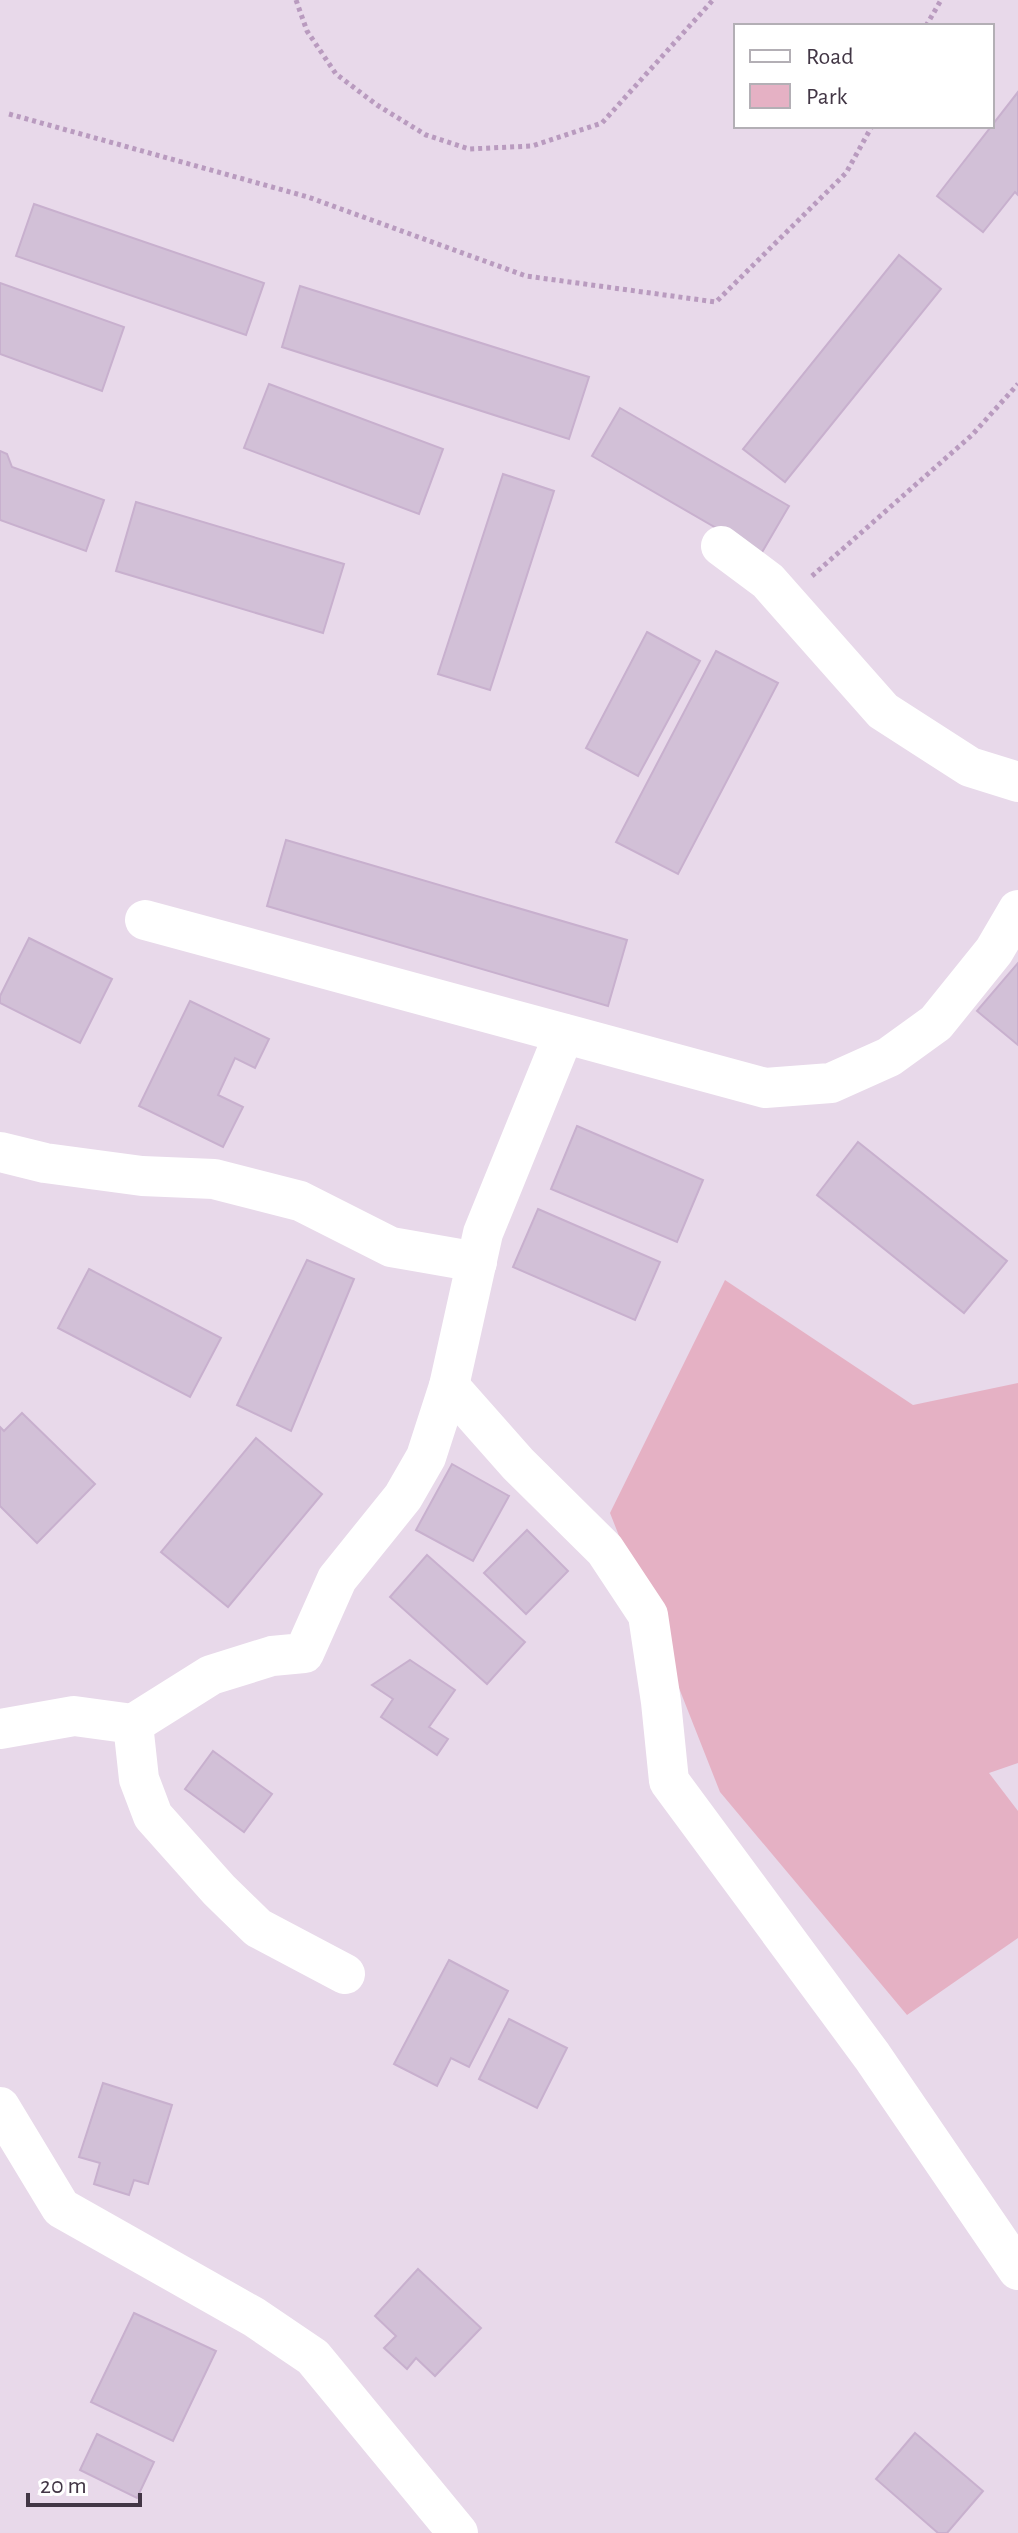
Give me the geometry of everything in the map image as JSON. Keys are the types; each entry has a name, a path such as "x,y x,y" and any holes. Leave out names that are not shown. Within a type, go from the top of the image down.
{"street":[{"path":"721,546 768,581 883,711 970,767 1018,782"},
{"path":"145,920 765,1088 831,1083 889,1057 936,1023 994,951 1018,910"},
{"path":"0,1729 74,1716 133,1724 211,1675 272,1656 304,1653 337,1579 403,1497 426,1457 449,1386 483,1233 564,1034"},
{"path":"0,1152 45,1163 142,1176 214,1179 300,1201 391,1247 477,1262"},
{"path":"449,1386 518,1464 605,1550 648,1615 669,1781 872,2056 1018,2270"},
{"path":"133,1724 139,1779 153,1816 219,1890 258,1928 345,1974"},
{"path":"0,2107 61,2208 254,2317 313,2357 458,2533"}],"path":[{"path":"296,0 307,31 336,74 377,105 426,135 469,149 532,146 602,123 713,0"},
{"path":"927,24 941,0"},
{"path":"9,114 308,197 526,276 716,302 846,173 871,128"},
{"path":"785,600 972,435 1018,384"}],"shaded area":[{"path":"0,0 1018,0 1018,2533 0,2533"}],"green space":[{"path":"725,1280 913,1405 1018,1383 1018,1763 989,1773 1018,1811 1018,1938 907,2015 720,1792 610,1513"}],"building":[{"path":"1018,92 1018,195 1015,192 983,232 937,196 990,128 994,128 994,123"},
{"path":"34,204 264,283 246,335 16,256"},
{"path":"899,255 941,289 785,482 743,449"},
{"path":"0,283 124,327 102,391 0,354"},
{"path":"300,286 589,377 569,439 282,347"},
{"path":"269,384 443,449 419,514 244,448"},
{"path":"620,408 789,506 761,554 592,456"},
{"path":"0,451 7,454 12,467 104,500 86,551 0,520"},
{"path":"503,474 554,491 490,690 438,674"},
{"path":"136,502 344,564 323,633 116,571"},
{"path":"647,632 700,661 638,776 586,748"},
{"path":"716,651 778,683 678,874 616,842"},
{"path":"286,840 627,940 608,1006 267,906"},
{"path":"29,938 112,979 80,1043 0,1003 0,996"},
{"path":"1018,963 1018,1045 977,1011"},
{"path":"190,1001 269,1039 255,1068 235,1058 218,1095 243,1107 223,1147 139,1106"},
{"path":"577,1126 703,1180 677,1242 551,1189"},
{"path":"858,1142 1007,1261 964,1313 817,1195"},
{"path":"538,1209 660,1262 635,1320 513,1267"},
{"path":"307,1260 354,1279 291,1431 237,1405"},
{"path":"89,1269 221,1338 190,1397 58,1328"},
{"path":"22,1413 95,1484 37,1543 0,1506 0,1427 4,1431"},
{"path":"256,1438 322,1494 228,1607 161,1552"},
{"path":"452,1464 509,1496 473,1561 416,1530"},
{"path":"527,1530 568,1571 526,1614 484,1573"},
{"path":"427,1555 525,1642 487,1684 390,1597"},
{"path":"410,1660 455,1690 429,1727 448,1739 437,1755 381,1717 393,1699 372,1685"},
{"path":"213,1751 272,1794 244,1832 185,1789"},
{"path":"449,1960 508,1991 469,2067 451,2058 437,2086 394,2064"},
{"path":"509,2019 567,2048 537,2108 479,2079"},
{"path":"103,2083 172,2105 148,2184 134,2180 129,2195 94,2184 100,2163 79,2157"},
{"path":"418,2269 481,2328 435,2376 416,2358 407,2369 384,2348 396,2336 375,2316"},
{"path":"134,2313 216,2351 173,2441 91,2402"},
{"path":"915,2433 983,2491 947,2533 938,2533 876,2479"},
{"path":"97,2434 154,2462 137,2498 80,2470"}]}
